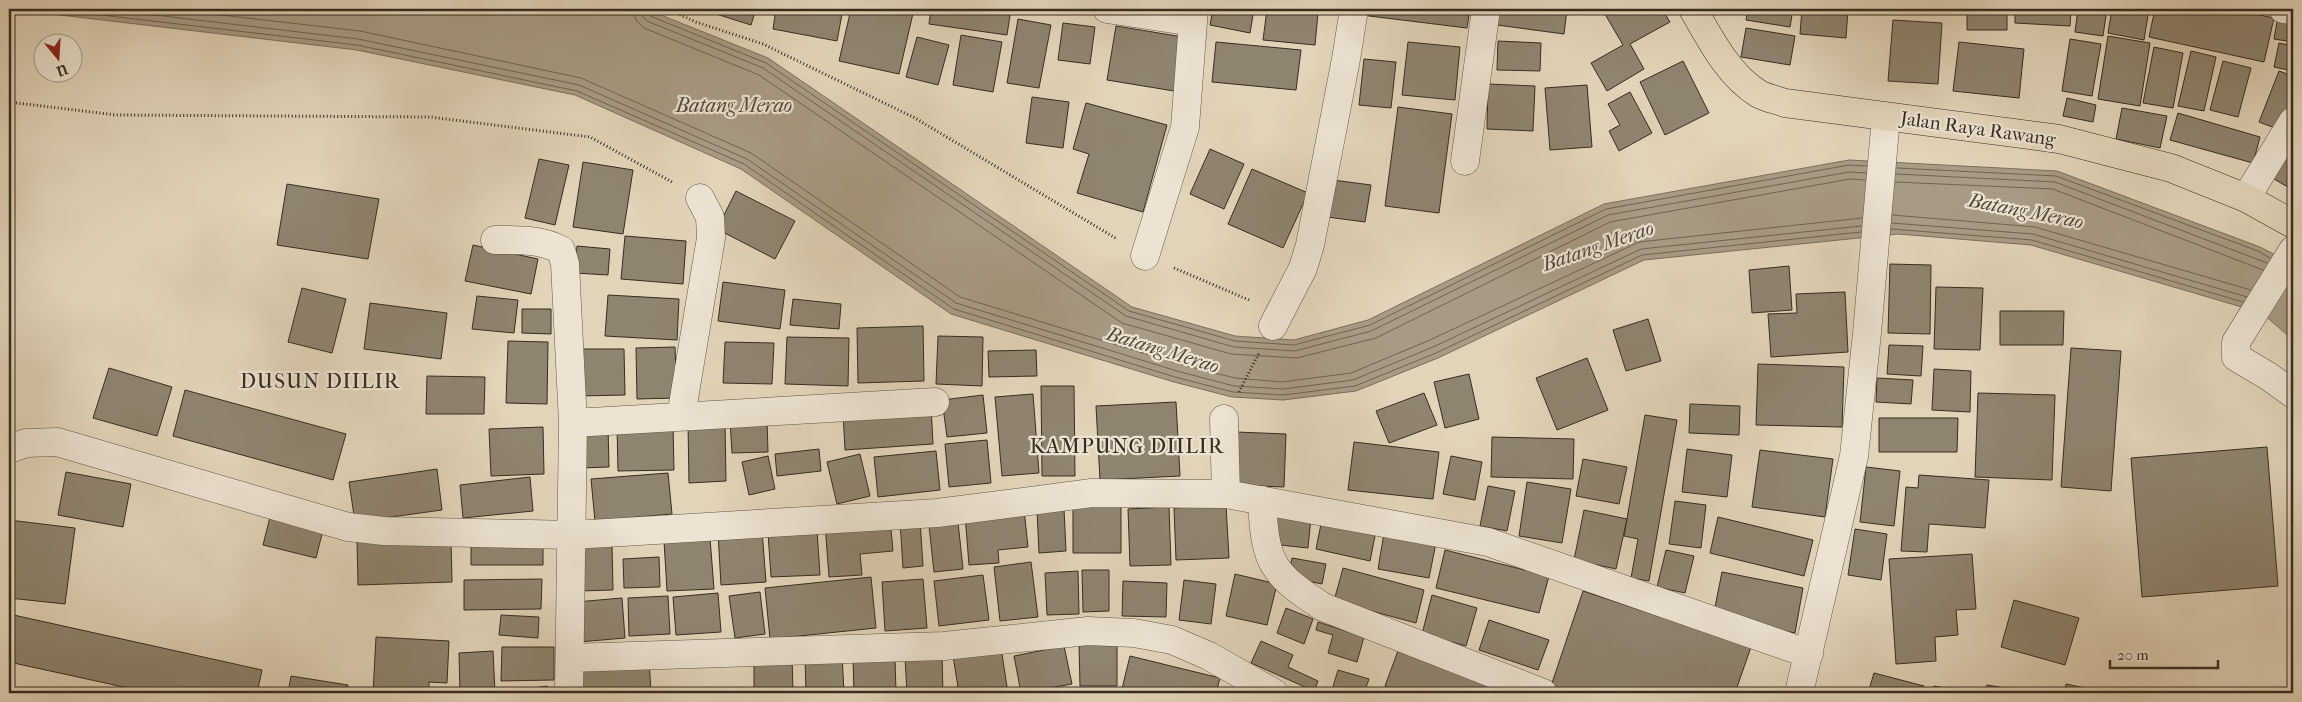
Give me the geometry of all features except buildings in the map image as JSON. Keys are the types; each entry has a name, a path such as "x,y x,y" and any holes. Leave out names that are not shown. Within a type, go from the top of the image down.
{"main road":[{"name":"Jalan Raya Rawang","path":"1693,9 1706,32 1735,74 1760,95 1785,103 2059,140 2171,168 2246,198 2291,219"}],"street":[{"path":"1107,9 1193,15 1185,126 1145,256"},
{"path":"1274,326 1303,268 1310,245 1354,9"},
{"path":"1464,161 1486,9"},
{"path":"2283,9 2293,10"},
{"path":"1800,693 1854,456 1886,117"},
{"path":"2246,198 2293,121"},
{"path":"682,416 711,238 710,217 700,198"},
{"path":"495,240 533,241 550,244 561,250 565,264 573,423 573,535 569,693"},
{"path":"2293,251 2236,342 2236,357 2293,394"},
{"path":"573,423 935,402"},
{"path":"1224,419 1226,494"},
{"path":"9,449 26,443 57,442 348,527 384,531 573,535 937,513 1092,493 1226,494 1488,542 1809,654"},
{"path":"1262,500 1263,535 1272,564 1291,586 1323,607 1543,693"},
{"path":"570,658 944,646 1088,632 1134,633 1172,640 1209,656 1274,693"}],"path":[{"path":"667,9 696,22 763,44 915,118 1145,256 1252,302 1288,295"},
{"path":"9,102 116,115 430,117 590,137 700,198"},
{"path":"1224,419 1274,326"}],"water":[{"name":"Batang Merao","path":"9,9 646,9 768,58 1132,307 1235,336 1294,340 1368,320 1604,204 1849,160 2057,171 2260,247 2293,264 2293,340 2262,313 2031,245 1898,234 1644,260 1438,358 1356,391 1283,400 1232,397 1174,382 951,314 741,169 575,95 357,50"}],"district":[{"name":"DUSUN DIILIR","path":"320,381"},
{"name":"KAMPUNG DIILIR","path":"1127,446"}]}
